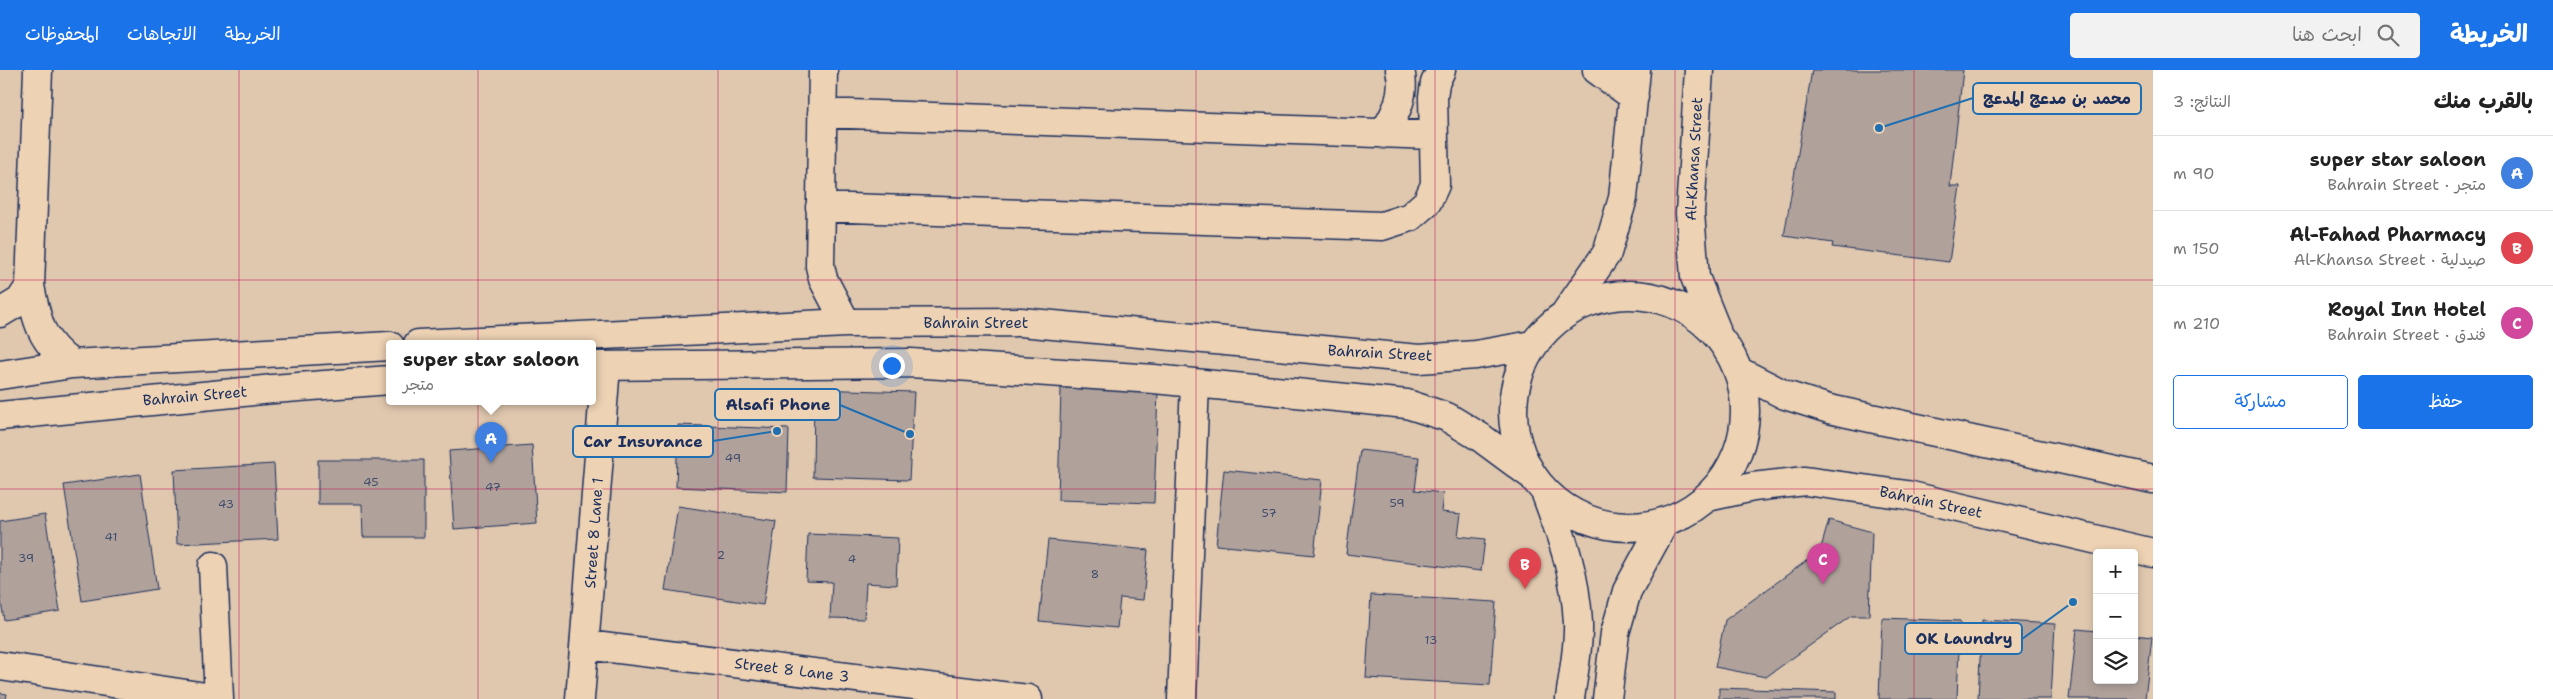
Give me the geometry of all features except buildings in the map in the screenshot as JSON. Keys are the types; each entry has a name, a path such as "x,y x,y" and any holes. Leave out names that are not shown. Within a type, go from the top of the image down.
{"street":[{"path":"38,70 30,286 38,321 45,337 54,351 72,364"},
{"path":"822,70 820,266 823,279 846,323"},
{"path":"1383,134 1394,117 1401,98 1400,70"},
{"path":"820,207 1382,226 1410,217 1427,202 1435,185 1434,97 1435,83 1441,70"},
{"path":"1597,70 1634,97"},
{"path":"1565,313 1607,253 1623,198 1636,70"},
{"name":"Al-Khansa Street","path":"1699,70 1690,222 1695,277 1717,333"},
{"path":"822,113 1434,135"},
{"path":"0,313 20,301 30,286"},
{"path":"599,366 911,363 1154,379 1406,404 1447,417 1480,437 1538,484 1571,513 1600,524 1632,528 1664,522 1687,512 1707,497 1729,471 1742,440 1746,406 1740,372 1730,352 1717,333 1692,312 1661,298 1628,294 1596,299 1565,313 1547,327 1532,345 1517,375 1512,409 1516,443 1538,484 1568,550 1575,586 1578,625 1570,699"},
{"name":"Bahrain Street","path":"500,340 846,323 1021,322 1419,359 1476,354 1532,345"},
{"path":"0,375 72,364 386,346"},
{"name":"Street 8 Lane 1","path":"580,699 586,645 599,366"},
{"path":"1740,372 1785,395 1829,409 2153,479"},
{"name":"Bahrain Street","path":"0,416 273,389 386,380"},
{"path":"1182,699 1195,384"},
{"name":"Bahrain Street","path":"1707,497 1753,487 1806,481 1907,495 2153,553"},
{"path":"1607,699 1615,633 1627,591 1664,522"},
{"path":"0,666 219,699 213,566"},
{"name":"Street 8 Lane 3","path":"586,645 1028,699"}],"place":[{"name":"محمد بن مدعج المدعج","path":"1879,128"},
{"name":"Car Insurance","path":"777,431"},
{"name":"Alsafi Phone","path":"910,434"},
{"name":"super star saloon","path":"491,463"},
{"name":"Royal Inn Hotel","path":"1823,584"},
{"name":"Al-Fahad Pharmacy","path":"1525,589"},
{"name":"OK Laundry","path":"2073,602"}]}
